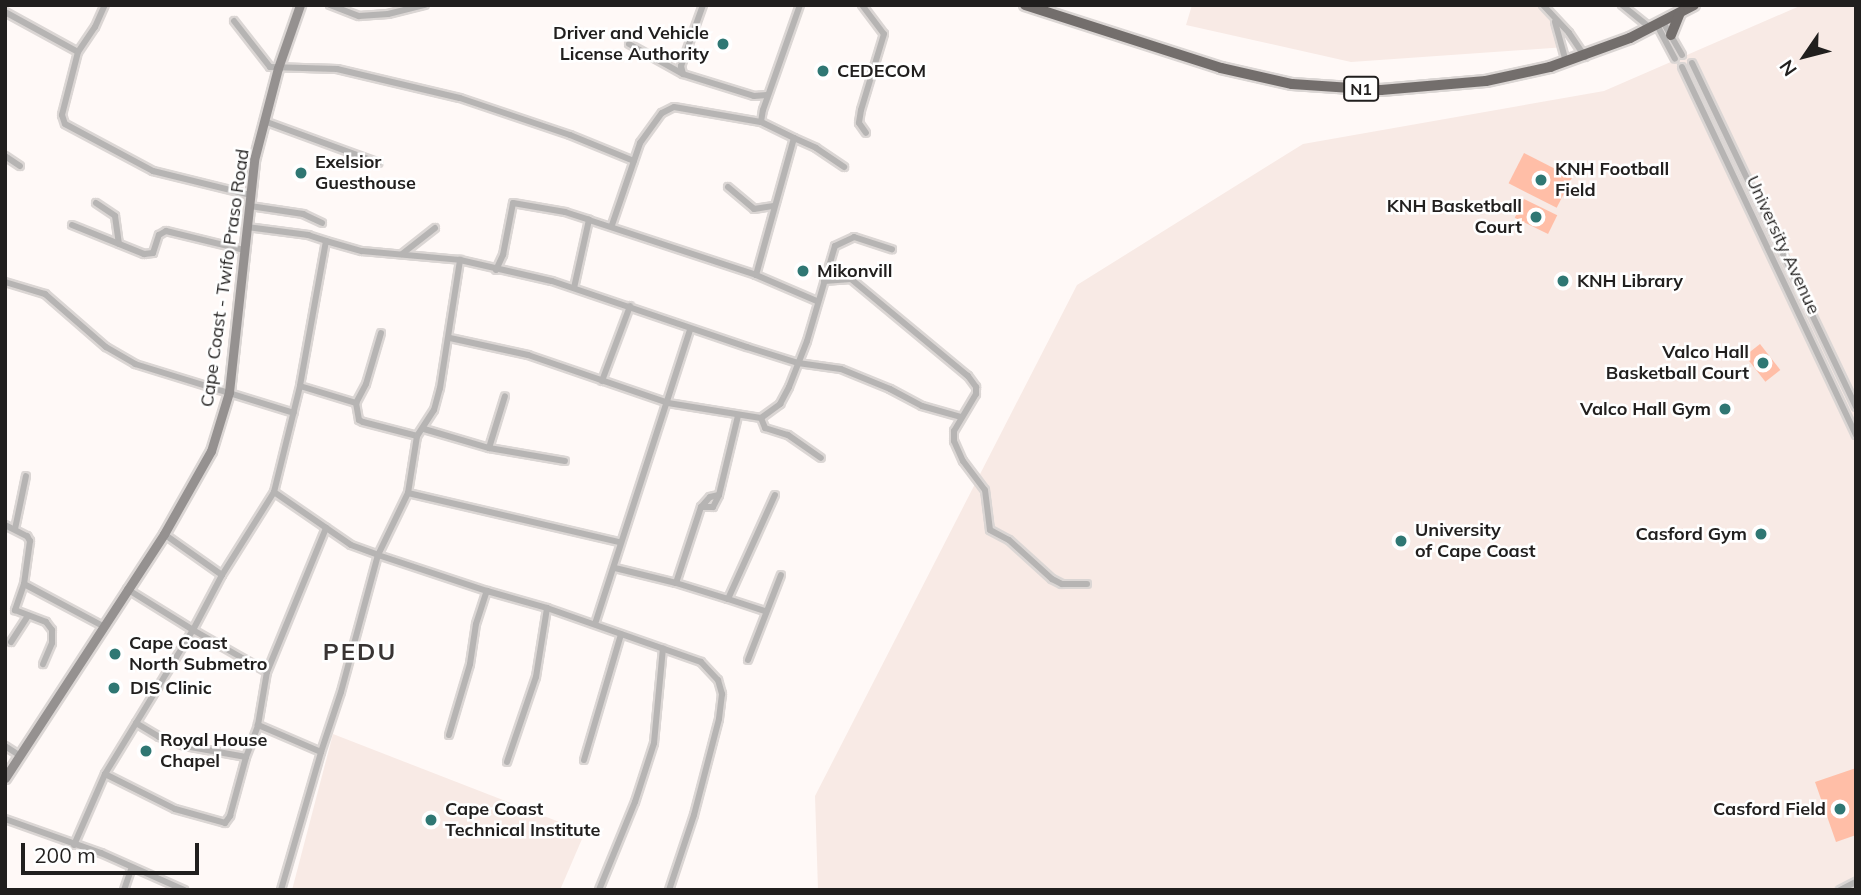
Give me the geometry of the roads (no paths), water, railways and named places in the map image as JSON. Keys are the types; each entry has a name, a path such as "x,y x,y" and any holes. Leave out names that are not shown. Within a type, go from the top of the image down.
{"highway":[{"name":"N1","path":"1025,5 1221,68 1319,87 1381,90 1451,86 1512,77 1585,57 1654,27 1694,5"},
{"path":"1654,27 1668,36 1681,13"}],"main road":[{"name":"Cape Coast - Twifo Praso Road","path":"5,778 164,534 211,451 229,392 254,160 278,68 300,5"}],"street":[{"path":"105,5 95,27 78,52 62,115 65,124 153,171 252,195"},
{"path":"330,5 359,16 388,14 425,5"},
{"path":"683,74 681,66 703,5"},
{"path":"761,122 767,94 800,5"},
{"path":"862,5 884,34 861,110 859,123 866,133"},
{"path":"1542,5 1555,22 1569,33 1585,57"},
{"path":"1622,5 1668,36 1678,57"},
{"path":"5,12 78,52"},
{"path":"234,21 263,61 278,68 337,69 460,98 570,135 634,162"},
{"path":"1555,22 1566,62"},
{"path":"629,44 683,74 754,96 767,94"},
{"name":"University Avenue","path":"1692,63 1856,407"},
{"name":"University Avenue","path":"1682,67 1856,435"},
{"path":"612,225 634,162 651,124 674,107 761,122 816,148 844,167"},
{"path":"264,121 379,163"},
{"path":"756,275 794,138"},
{"path":"5,156 20,166"},
{"path":"728,187 754,209 774,206"},
{"path":"96,203 114,216 118,223 118,244"},
{"path":"496,270 503,255 513,203 612,225 677,252 756,275 817,301"},
{"path":"250,206 303,214 323,223"},
{"path":"574,288 589,220"},
{"path":"72,225 144,254 153,253 159,235 166,231 244,250"},
{"path":"247,228 308,235 362,251 460,260 574,288 630,306 690,330 798,363 841,369 890,389 922,406 961,417"},
{"path":"402,254 435,228"},
{"path":"450,338 527,355 668,403 761,418 780,404 798,363 835,246 854,237 892,249"},
{"path":"74,845 104,774 274,492 300,386 326,241"},
{"path":"281,890 341,692 378,555 408,493 417,436 424,429 440,388 450,338 460,260"},
{"path":"824,281 851,279 968,376 976,387 976,394 961,417 954,441 963,461 985,490 990,530 1009,540 1052,579 1062,584 1087,584"},
{"path":"5,282 45,293 106,346 135,364 294,413"},
{"path":"602,382 630,306"},
{"path":"596,624 615,568 619,542 668,403 690,330"},
{"path":"381,333 366,384 356,403 359,420 417,436"},
{"path":"300,386 356,403"},
{"path":"489,448 505,396"},
{"path":"676,583 701,507 710,497 719,495 738,416"},
{"path":"761,418 765,428 788,435 821,458"},
{"path":"424,429 489,448 565,461"},
{"path":"15,529 26,476"},
{"path":"274,492 351,545 596,624 701,662 718,680 722,694 711,755 669,890"},
{"path":"408,493 619,542"},
{"path":"728,599 775,495"},
{"path":"5,525 30,541 24,584 15,608 17,612 46,622 52,630 52,643 43,664"},
{"path":"104,774 175,809 225,823 230,816 258,725 268,672 326,528"},
{"path":"164,534 222,575"},
{"path":"615,568 676,583 765,611"},
{"path":"748,660 780,575"},
{"path":"24,584 103,626"},
{"path":"127,589 192,630 268,672"},
{"path":"449,734 470,664 476,624 487,591"},
{"path":"507,762 536,677 547,608"},
{"path":"11,642 28,616"},
{"path":"584,760 621,634"},
{"path":"599,890 635,802 654,743 663,648"},
{"path":"136,723 152,734 185,746 246,757"},
{"path":"258,725 321,752"},
{"path":"5,746 19,755"},
{"path":"5,819 132,867 184,890"},
{"path":"124,890 132,867"},
{"path":"1840,890 1856,882"}],"place":[{"name":"Driver and Vehicle License Authority","path":"723,44"},
{"name":"CEDECOM","path":"823,71"},
{"name":"Exelsior Guesthouse","path":"301,173"},
{"name":"KNH Football Field","path":"1541,180"},
{"name":"KNH Basketball Court","path":"1536,217"},
{"name":"Mikonvill","path":"803,271"},
{"name":"KNH Library","path":"1563,281"},
{"name":"Valco Hall Basketball Court","path":"1763,363"},
{"name":"Valco Hall Gym","path":"1725,409"},
{"name":"Casford Gym","path":"1761,534"},
{"name":"University of Cape Coast","path":"1401,541"},
{"name":"Cape Coast North Submetro","path":"115,654"},
{"name":"DIS Clinic","path":"114,688"},
{"name":"Royal House Chapel","path":"146,751"},
{"name":"Casford Field","path":"1840,809"},
{"name":"Cape Coast Technical Institute","path":"431,820"}],"district":[{"name":"PEDU","path":"360,652"}]}
